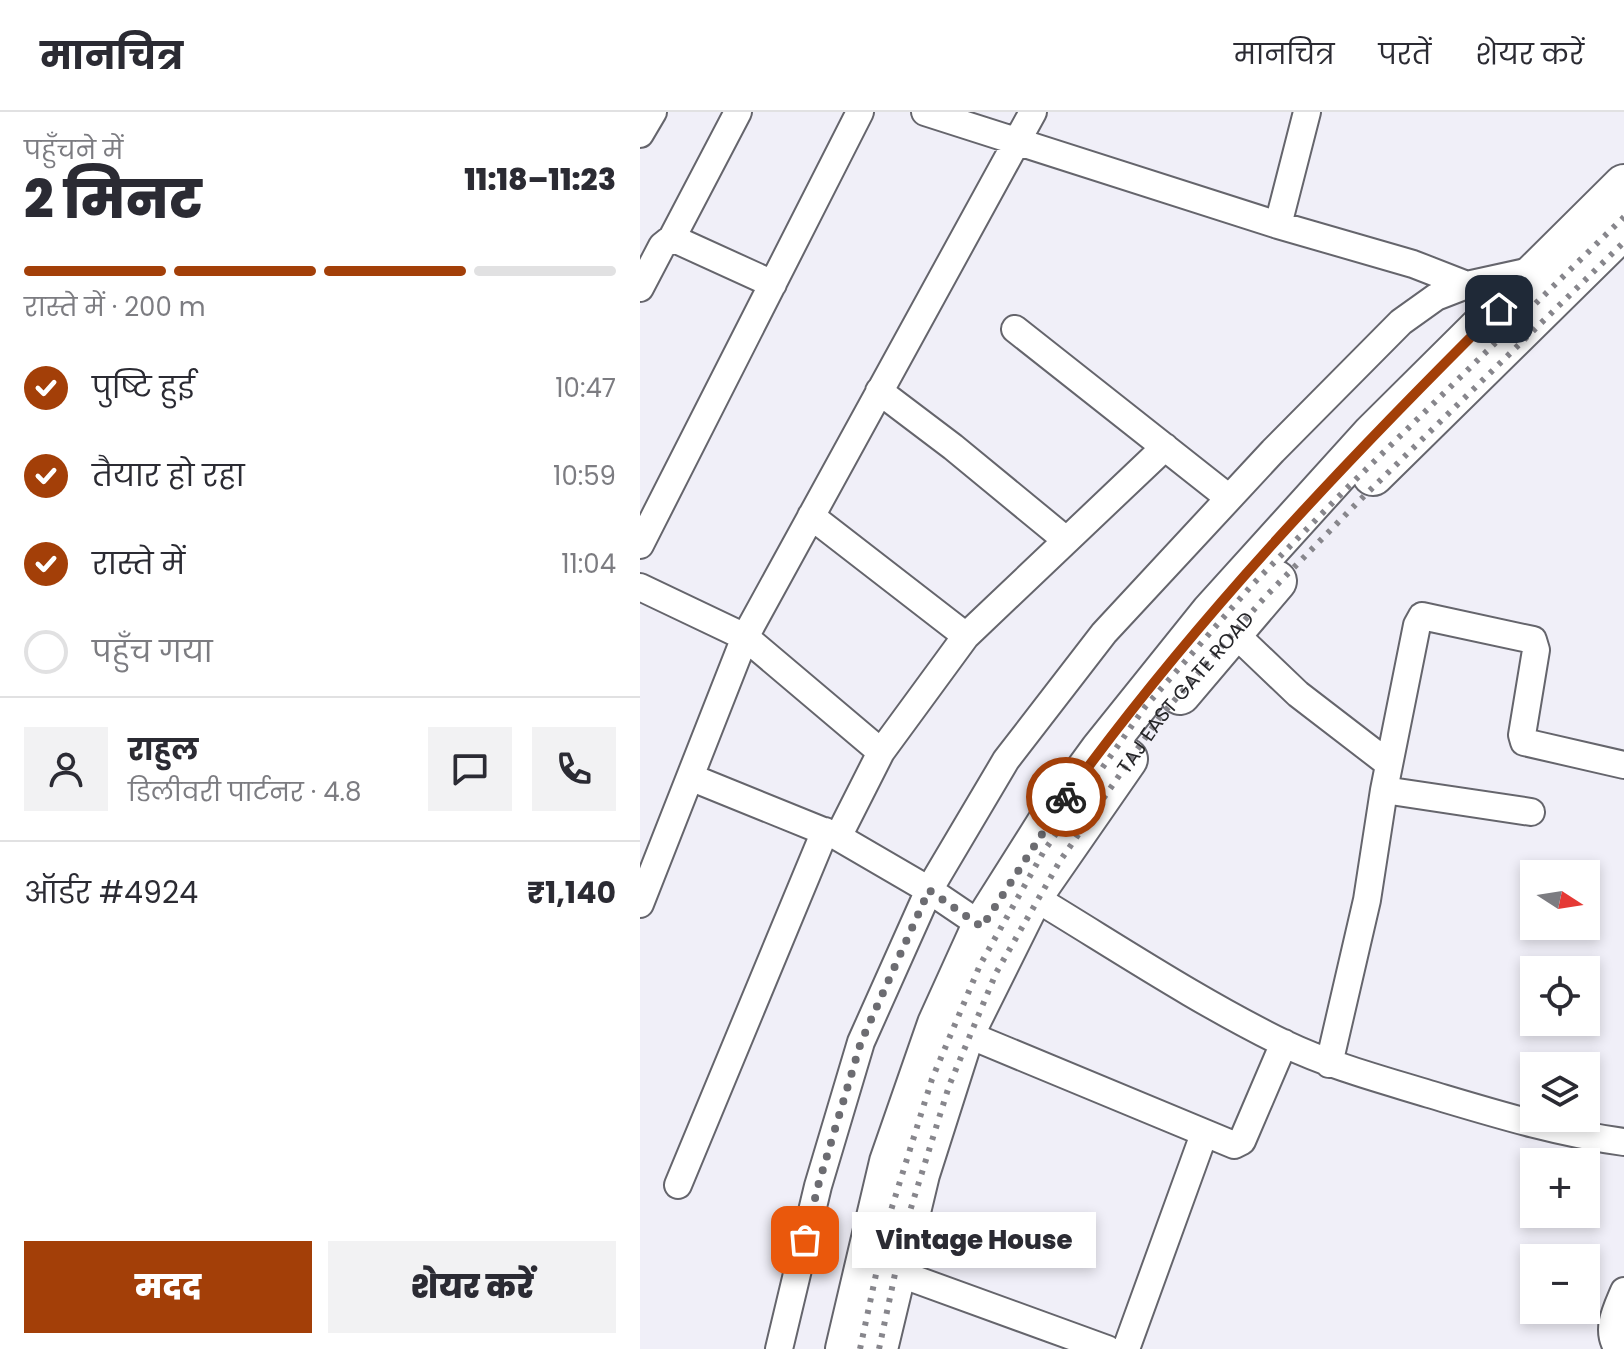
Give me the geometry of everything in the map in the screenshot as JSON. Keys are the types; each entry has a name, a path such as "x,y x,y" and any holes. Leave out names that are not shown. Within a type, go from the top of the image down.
{"main road":[{"path":"846,1349 890,1162 938,1024 995,935 1047,824 1101,750 1211,613 1373,434 1624,185"},
{"name":"TAJ EAST GATE ROAD","path":"877,1349 919,1174 995,935 1032,896 1130,755 1280,575 1394,453 1624,228"}],"street":[{"path":"640,134 653,112"},
{"path":"640,288 662,246 672,238 738,112"},
{"path":"640,545 860,112"},
{"path":"925,112 1278,225 1413,264 1467,285"},
{"path":"640,904 745,637 1033,112"},
{"path":"1278,225 1307,112"},
{"path":"672,238 773,284"},
{"path":"779,1349 818,1186 861,1042 929,890 1006,760 1104,633 1229,498 1401,322 1436,297 1467,285 1539,269"},
{"path":"1015,329 1229,498"},
{"path":"879,391 1066,540"},
{"path":"678,1185 832,834 881,752 966,636 1165,447"},
{"path":"811,516 966,636"},
{"path":"640,587 745,637 881,752"},
{"path":"1329,1064 1367,900 1389,764 1417,625 1422,616 1533,640 1536,650 1522,735 1524,742 1624,765"},
{"path":"1233,632 1298,694 1389,764"},
{"path":"690,777 832,834 929,890 995,935"},
{"path":"1384,790 1531,812"},
{"path":"1032,896 1214,1005 1329,1064 1519,1120 1624,1142"},
{"path":"964,1033 1229,1145 1242,1141 1284,1043"},
{"path":"1126,1349 1204,1134"},
{"path":"895,1272 1107,1349"},
{"path":"1618,1349 1611,1328 1624,1291"}],"railway":[{"path":"860,1349 887,1223 932,1079 980,965 1044,851 1145,707 1252,585 1624,217"},
{"path":"879,1349 905,1227 949,1086 996,973 1060,861 1159,718 1265,597 1624,242"}],"way so far":[{"path":"805,1240 861,1042 929,890 982,927 1066,797"}],"place":[{"name":"Vintage House","path":"805,1240"}],"route":[{"path":"1066,797 1211,613 1373,434 1499,309"}]}
